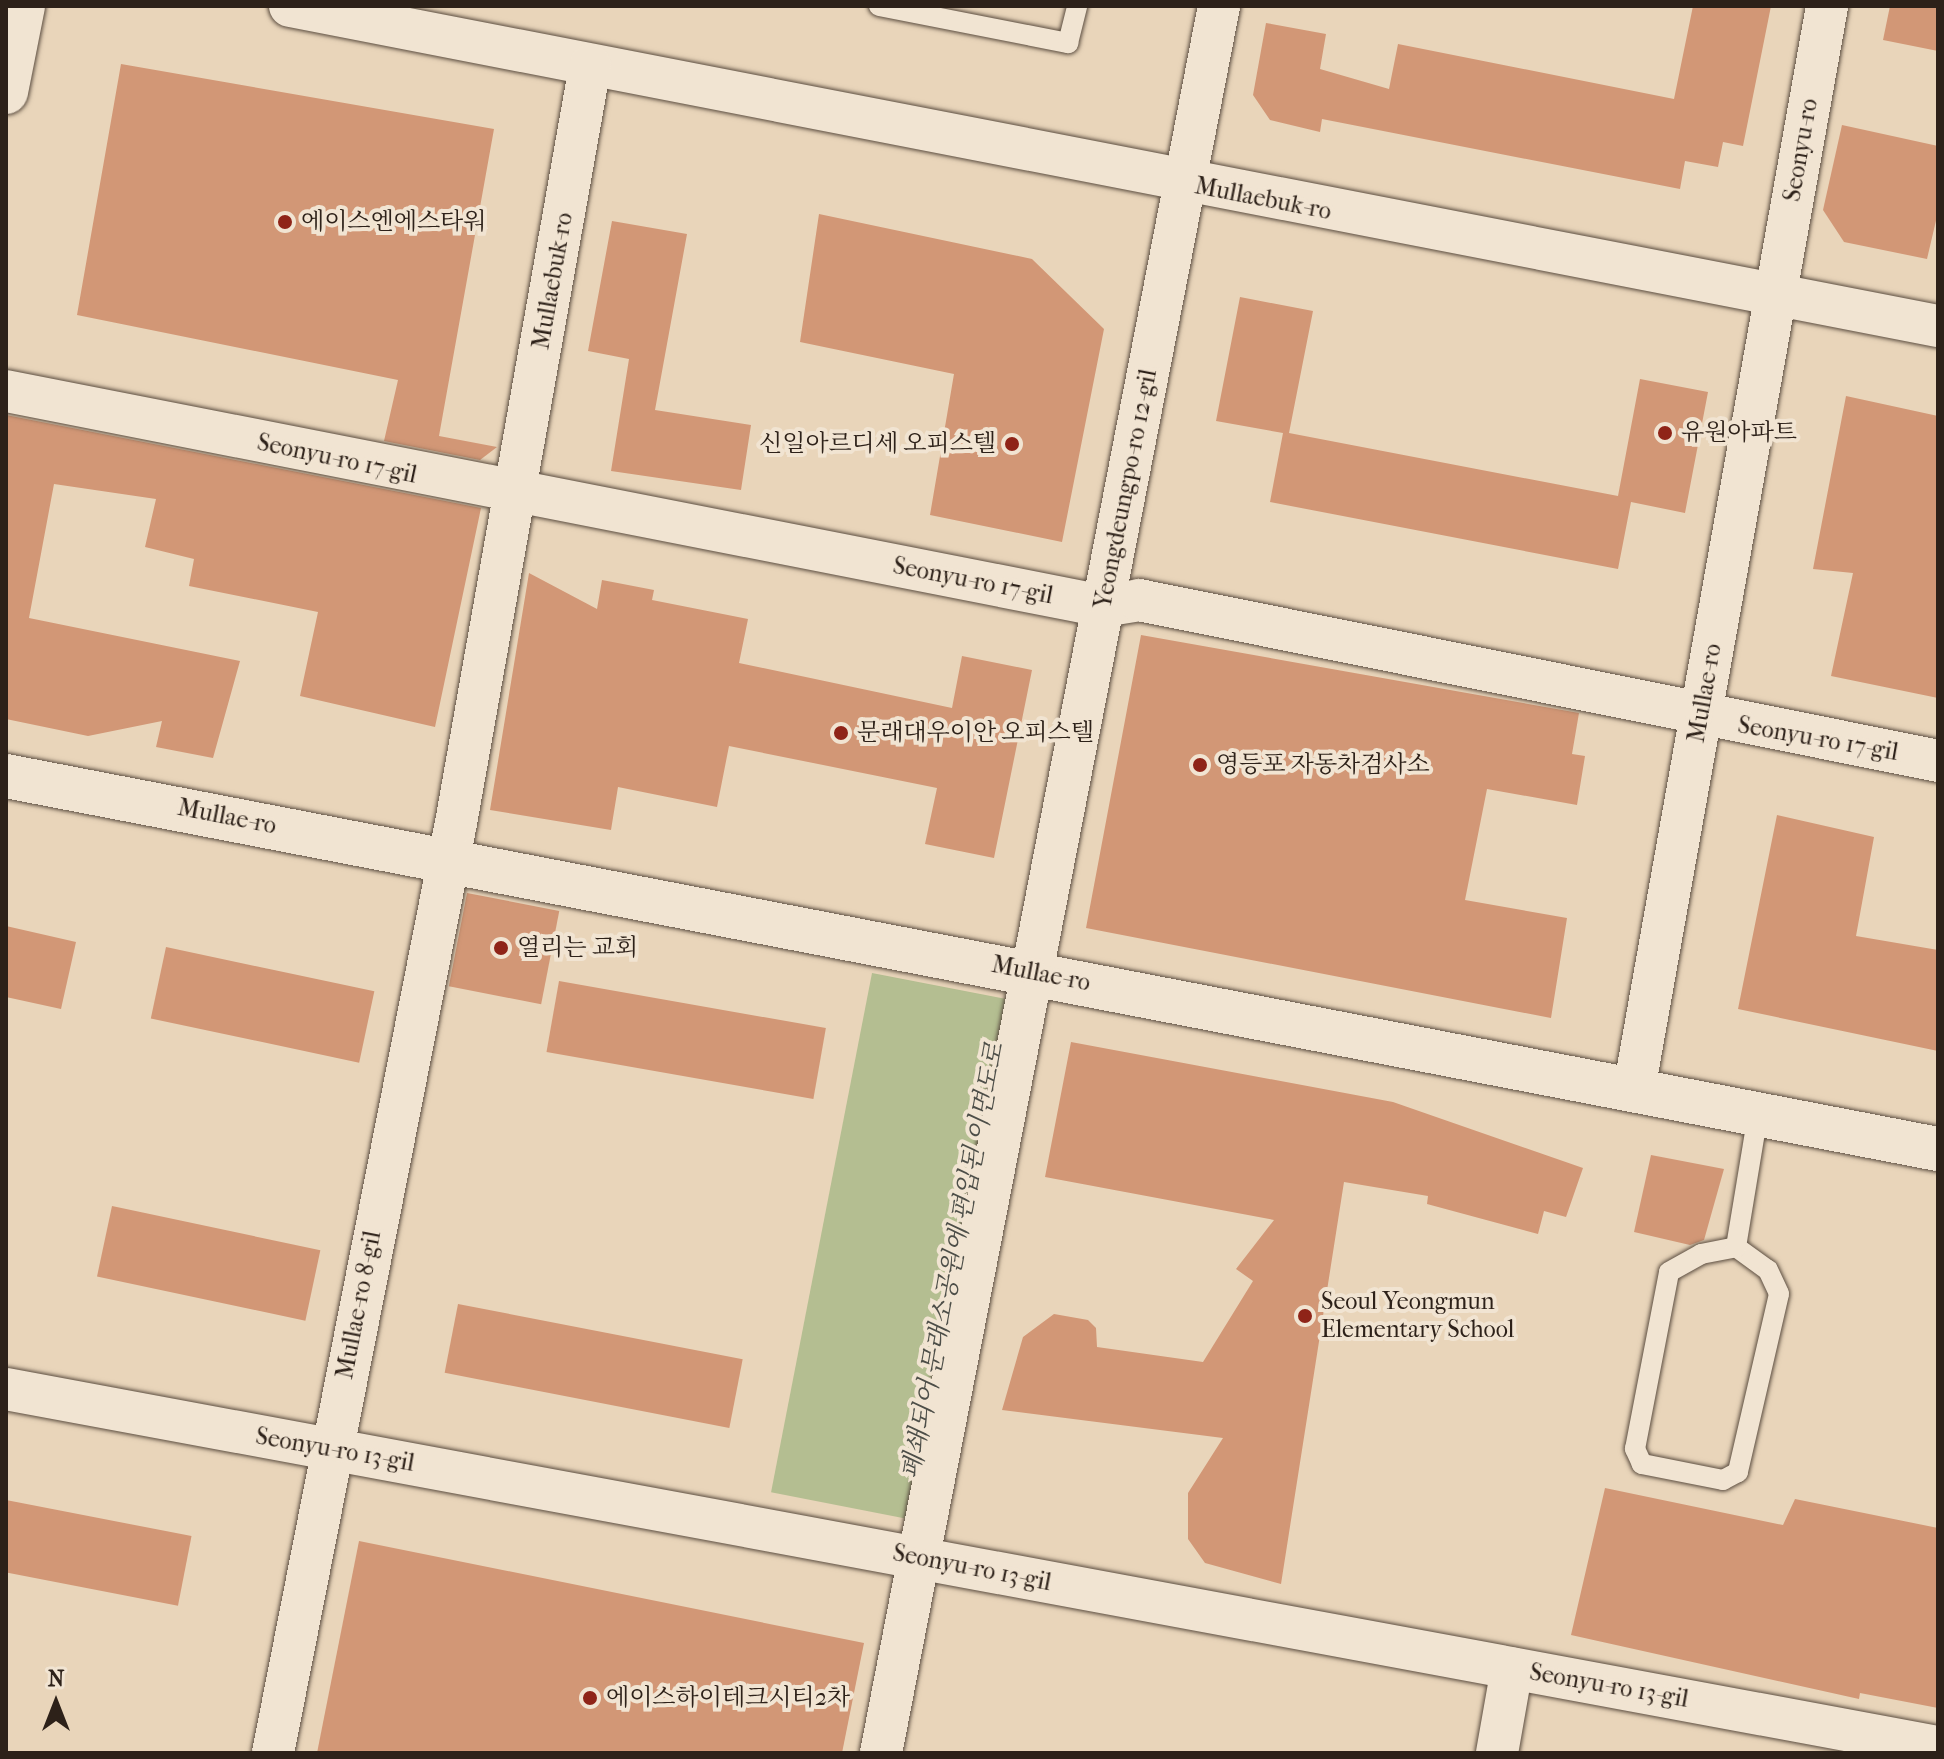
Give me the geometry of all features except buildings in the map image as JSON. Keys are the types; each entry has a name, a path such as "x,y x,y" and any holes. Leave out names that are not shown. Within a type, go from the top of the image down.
{"street":[{"path":"6,92 23,6"},
{"name":"Mullaebuk-ro","path":"290,6 1185,184 1938,326"},
{"name":"Yeongdeungpo-ro 12-gil","path":"881,1753 1219,6"},
{"name":"Seonyu-ro","path":"1775,295 1827,6"},
{"name":"Mullaebuk-ro","path":"516,496 590,66"},
{"name":"Mullae-ro","path":"1634,1090 1775,295"},
{"name":"Seonyu-ro 17-gil","path":"6,391 516,496 1103,606 1139,600 1682,704 1700,717 1938,761"},
{"path":"449,858 516,496"},
{"name":"Mullae-ro","path":"6,776 449,858 1938,1149"},
{"name":"Mullae-ro 8-gil","path":"273,1753 330,1449 449,858"},
{"name":"Seonyu-ro 13-gil","path":"6,1389 1938,1747"},
{"path":"1497,1753 1512,1668"}],"lane":[{"path":"879,6 1068,43 1077,6"},
{"path":"1736,1247 1758,1114"},
{"path":"1736,1247 1768,1270 1779,1294 1738,1472 1723,1480 1642,1464 1635,1449 1669,1272 1701,1254 1736,1247"}],"green space":[{"path":"872,973 1011,1000 910,1519 771,1492"}],"place":[{"name":"에이스엔에스타워","path":"285,222"},
{"name":"유원아파트","path":"1665,433"},
{"name":"신일아르디세 오피스텔","path":"1012,444"},
{"name":"문래대우이안 오피스텔","path":"841,733"},
{"name":"영등포 자동차검사소","path":"1200,765"},
{"name":"열리는 교회","path":"501,948"},
{"name":"Seoul Yeongmun Elementary School","path":"1305,1316"},
{"name":"에이스하이테크시티2차","path":"590,1698"}],"water label":[{"name":"폐쇄되어 문래소공원에 편입된 이면도로","path":"953,1261"}]}
